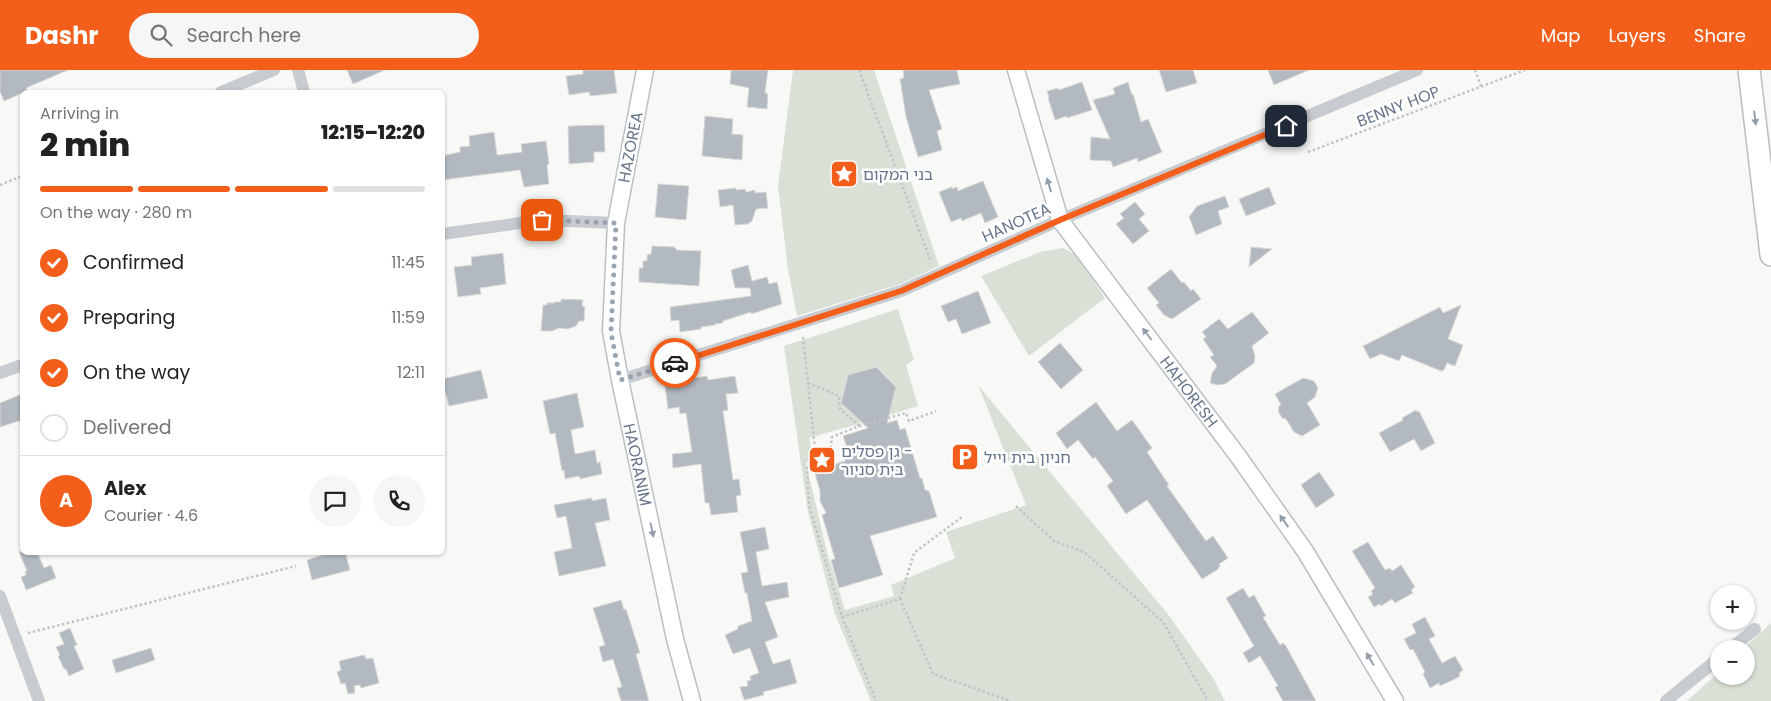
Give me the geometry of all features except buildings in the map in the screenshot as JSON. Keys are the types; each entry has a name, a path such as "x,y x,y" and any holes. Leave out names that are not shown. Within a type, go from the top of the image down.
{"highway":[{"path":"1749,70 1771,255"}],"street":[{"path":"226,90 274,70"},
{"path":"298,70 303,90"},
{"name":"HAZOREA","path":"616,223 645,70"},
{"name":"HAHORESH","path":"1016,70 1060,220 1238,456 1305,551 1395,701"},
{"name":"HANOTEA","path":"620,380 901,291 1060,220 1417,70"},
{"path":"445,234 542,220 616,223"},
{"name":"HAORANIM","path":"616,223 611,332 675,639 692,701"},
{"path":"0,372 20,366"},
{"path":"0,596 39,701"},
{"path":"1741,640 1754,630"},
{"path":"1666,701 1710,665"}],"path":[{"path":"859,70 936,275"},
{"path":"1475,70 1481,86"},
{"name":"BENNY HOP","path":"1308,152 1525,70"},
{"path":"0,185 20,177"},
{"path":"802,323 815,449 820,463"},
{"path":"808,383 838,396 840,408 859,426"},
{"path":"876,701 842,617 809,505 807,468 829,460 832,437 859,426 906,413 909,421 936,412"},
{"path":"1016,506 1054,541 1084,552 1163,622 1208,701"},
{"path":"962,517 914,553 900,599 934,674 1011,701"},
{"path":"15,636 296,566"},
{"path":"842,617 900,599"}],"shaded area":[{"path":"793,70 874,70 939,266 900,284 797,316 788,270 778,186"},
{"path":"1063,248 1076,255 1105,298 1029,356 981,276 1040,252"},
{"path":"898,309 914,360 906,365 918,406 889,415 896,387 876,367 841,403 862,423 809,438 814,460 806,463 827,552 845,610 894,596 891,585 955,558 946,532 1026,505 978,385 1171,618 1213,678 1225,701 871,701 835,614 808,512 784,346"},
{"path":"1771,623 1771,701 1687,701 1710,680 1710,685 1755,685 1755,640 1753,640"}],"way so far":[{"path":"542,220 616,223 611,332 620,380 675,363"}],"place":[{"name":"בני המקום","path":"844,174"},
{"name":"חניון בית וייל","path":"965,457"},
{"name":"גן פסלים - בית סניור","path":"822,460"}],"route":[{"path":"675,363 901,291 1060,220 1286,126"}]}
